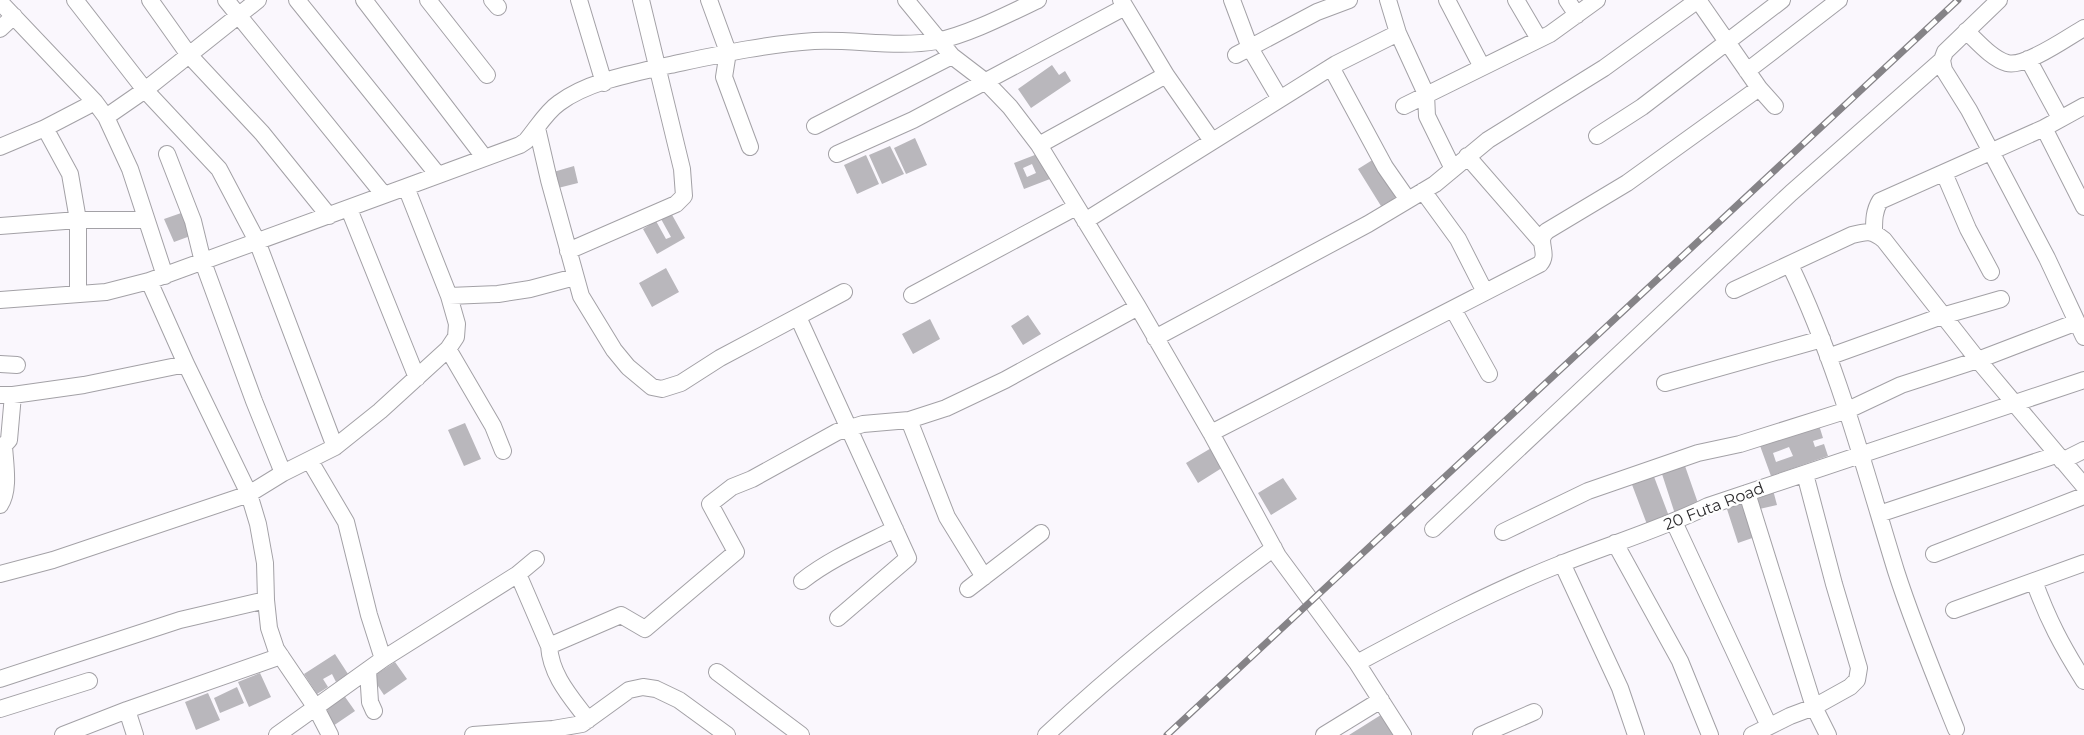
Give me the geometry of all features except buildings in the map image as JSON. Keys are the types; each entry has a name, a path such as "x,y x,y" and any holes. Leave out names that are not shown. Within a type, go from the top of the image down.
{"street":[{"path":"75,0 145,90 219,169 257,242 335,447"},
{"path":"150,0 189,55 262,133 329,216"},
{"path":"226,0 384,195"},
{"path":"106,117 145,90 258,0"},
{"path":"297,0 438,176"},
{"path":"364,0 484,157"},
{"path":"428,0 487,75"},
{"path":"579,0 604,82"},
{"path":"568,251 676,204 684,196 682,169 641,0"},
{"path":"709,0 728,52 724,77 750,147"},
{"path":"906,0 952,56 986,82 1010,107 1039,145 1138,307 1274,548 1357,663 1403,735"},
{"path":"0,300 106,292 203,262 520,145 558,103 579,90 604,82 728,52 815,41 920,43 939,40 963,33 1038,0"},
{"path":"1232,0 1243,51 1280,99"},
{"path":"1243,51 1317,12 1349,0"},
{"path":"1388,0 1398,33 1426,94 1427,116 1453,169"},
{"path":"1447,0 1482,67"},
{"path":"1516,0 1539,39"},
{"path":"1568,0 1576,15"},
{"path":"1404,106 1539,39 1597,0"},
{"path":"1155,338 1416,196 1488,140 1604,68 1698,0 1759,88 1775,106"},
{"path":"1597,136 1642,107 1782,0"},
{"path":"1747,71 1839,0"},
{"path":"1433,528 1791,193 1942,60 1946,52 1999,0"},
{"path":"0,2 95,102 106,117 130,168 145,220 157,278 186,364 249,494 266,563 269,628 276,649 316,708 330,735"},
{"path":"837,154 913,120 986,82 1123,3 1166,75 1212,141"},
{"path":"0,29 14,16"},
{"path":"1966,31 1999,59 2009,64 2028,59 2084,28"},
{"path":"912,295 1081,214 1212,141 1331,67 1398,33"},
{"path":"815,126 952,56"},
{"path":"2028,59 2060,118"},
{"path":"1503,532 1588,491 1698,453 1740,444 1848,410 1901,385 2080,330 2047,258 1969,110 1944,70 1942,60"},
{"path":"1331,67 1385,167 1458,238 1485,292"},
{"path":"1039,145 1166,75"},
{"path":"1541,241 1543,234 1547,231 1627,183 1759,88"},
{"path":"0,147 45,128 95,102"},
{"path":"1874,232 1876,207 1880,201 1991,153 2084,106"},
{"path":"45,128 70,174 78,220 78,294"},
{"path":"537,128 581,296 614,350 640,378 652,387 662,389 681,383 720,358 844,292"},
{"path":"2044,128 2084,207"},
{"path":"167,154 193,221 203,262 283,473"},
{"path":"1211,433 1544,260 1541,241 1467,156"},
{"path":"1944,173 1968,229 1991,272"},
{"path":"0,574 53,560 249,494 283,473 335,447 448,349 456,337 457,324 449,296 406,187"},
{"path":"349,209 417,378"},
{"path":"0,226 78,220 145,220"},
{"path":"1734,290 1852,236 1867,231 1874,232 1884,240 1942,316 2084,486"},
{"path":"1790,265 1807,301 1848,410 1897,574 1956,729"},
{"path":"449,296 498,294 530,289 575,277"},
{"path":"1828,357 1942,316 2001,299"},
{"path":"549,646 621,615 645,629 736,552 710,504 732,487 752,479 837,432 863,424 909,420 946,408 1005,380 1138,307"},
{"path":"1453,309 1489,374"},
{"path":"798,317 908,558 838,618"},
{"path":"1665,383 1822,339"},
{"path":"448,349 493,426 503,451"},
{"path":"0,364 17,365"},
{"path":"0,505 6,486 2,448 9,440 7,395 84,385 186,364"},
{"name":"20 Futa Road","path":"1357,663 1438,619 1562,563 1674,522 1708,506 2084,380"},
{"path":"909,420 947,517 984,577"},
{"path":"1879,514 2084,450"},
{"path":"310,461 346,522 369,615 383,659"},
{"path":"1752,735 1814,707 1850,687 1857,680 1860,668 1834,584 1805,474"},
{"path":"1747,493 1814,707 1828,735"},
{"path":"1934,554 2084,496"},
{"path":"1674,522 1769,726"},
{"path":"802,581 828,563 896,529"},
{"path":"968,589 1041,533"},
{"path":"1615,543 1680,661 1710,735"},
{"path":"1046,735 1080,703 1212,594 1274,548"},
{"path":"277,735 297,730 316,708 383,659 518,574 536,560"},
{"path":"1562,563 1620,688 1636,735"},
{"path":"1954,610 2084,564"},
{"path":"518,574 549,646 550,659 558,680 588,720"},
{"path":"2034,581 2046,615 2060,643 2084,681"},
{"path":"0,679 180,620 266,600"},
{"path":"63,735 281,656"},
{"path":"368,670 370,702 374,711"},
{"path":"717,672 801,735"},
{"path":"0,709 89,681"},
{"path":"472,735 553,729 582,724 629,690 643,687 656,689 679,700 727,735"},
{"path":"1324,735 1381,700"},
{"path":"127,710 135,735"},
{"path":"1481,735 1534,712"}],"railway":[{"path":"1167,735 1958,0"}]}
